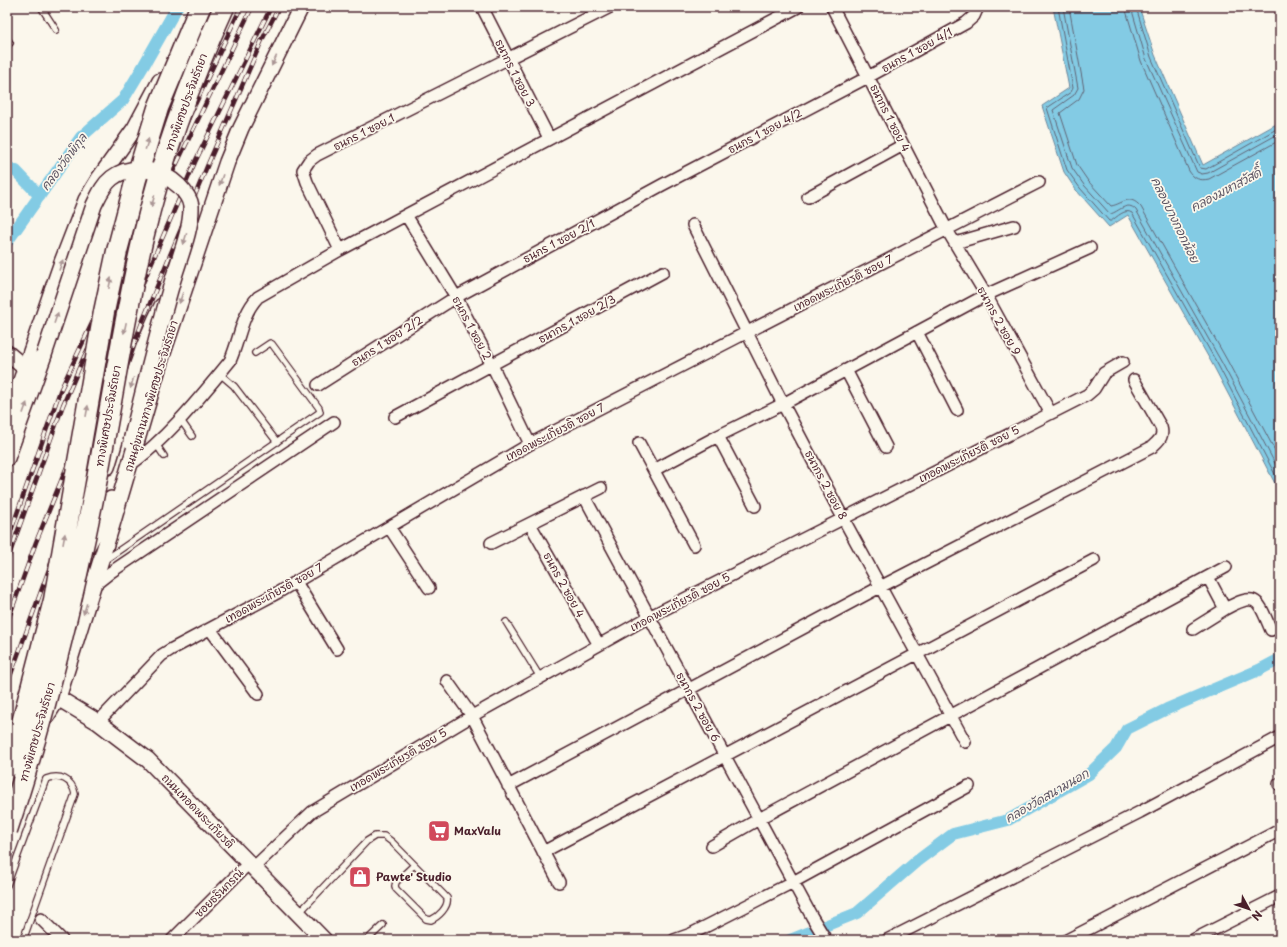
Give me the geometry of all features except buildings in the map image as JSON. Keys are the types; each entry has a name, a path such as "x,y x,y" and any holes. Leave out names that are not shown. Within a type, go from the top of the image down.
{"highway":[{"name":"ทางพิเศษประจิมรัถยา","path":"12,760 54,600 104,312 117,251 136,179 158,108 200,7"},
{"name":"ทางพิเศษประจิมรัถยา","path":"7,830 25,778 42,717 75,586 94,493 122,340 144,237 160,177 180,113 204,50 224,7"}],"main road":[{"path":"7,421 62,262 86,200 100,177 135,128 158,86 194,7"},
{"name":"ถนนคู่ขนานทางพิเศษประจิมรัถยา","path":"7,784 12,760 35,732 58,698 111,528 160,362 227,162 241,128 301,7"},
{"path":"7,458 44,355 94,205 100,193 113,177 122,172 133,169 161,173 171,179 187,194 191,205 190,222 163,315 111,528"},
{"path":"12,760 65,583 106,469 141,354 149,333 174,281 202,234"},
{"path":"7,353 25,368"},
{"path":"65,583 85,552 106,512 131,442"},
{"name":"ถนนเทอดพระเกียรติ","path":"58,698 98,722 148,760 324,940"}],"street":[{"name":"ธนากร 1 ซอย 3","path":"482,7 549,138"},
{"name":"ธนกร 1 ซอย 1","path":"340,250 307,182 303,170 308,161 317,155 508,60 610,7"},
{"path":"130,465 146,454 156,444 230,361 244,316 258,297 340,250 798,7"},
{"name":"ธนากร 1 ซอย 4","path":"832,7 947,230"},
{"name":"ธนกร 1 ซอย 4/1","path":"868,77 966,24 974,16 978,7"},
{"name":"ธนกร 1 ซอย 4/2","path":"662,185 868,77"},
{"path":"808,197 904,146"},
{"name":"เทอดพระเกียรติ ซอย 7","path":"98,722 162,655 296,582 530,444 1039,182"},
{"name":"ธนกร 1 ซอย 2/1","path":"456,297 662,185"},
{"name":"ธนกร 1 ซอย 2","path":"406,215 456,297 530,444"},
{"name":"ธนากร 2 ซอย 8","path":"693,225 783,404 880,587 965,742"},
{"path":"955,243 1014,226"},
{"name":"ธนากร 2 ซอย 9","path":"947,230 986,295 1050,412"},
{"path":"654,470 783,404 986,295 1090,248"},
{"name":"ธนากร 1 ซอย 2/3","path":"395,417 492,366 663,272"},
{"name":"ธนกร 1 ซอย 2/2","path":"318,385 456,297"},
{"path":"917,332 957,410"},
{"name":"เทอดพระเกียรติ ซอย 5","path":"251,866 312,812 472,716 649,617 1086,395 1094,389 1104,373 1123,362"},
{"path":"846,370 886,447"},
{"path":"508,786 880,587 1152,447 1161,439 1161,427 1134,380"},
{"path":"92,587 111,572 334,422"},
{"path":"718,436 755,506"},
{"path":"639,443 694,545"},
{"path":"491,543 601,488"},
{"name":"ธนากร 2 ซอย 6","path":"584,496 824,938"},
{"name":"ธนกร 2 ซอย 4","path":"530,524 599,645"},
{"path":"389,527 429,588"},
{"path":"543,852 1094,560"},
{"path":"712,846 759,819 951,717 1226,567"},
{"path":"1208,577 1225,609"},
{"path":"296,582 337,649"},
{"path":"1193,629 1225,609 1244,600 1250,599 1261,606 1271,630"},
{"path":"210,629 258,694"},
{"path":"447,681 472,716 560,882"},
{"path":"887,940 909,935 1280,738"},
{"path":"674,940 691,934 793,882 969,786"},
{"path":"1067,940 1280,830"},
{"name":"ซอยธรินกรณ์","path":"172,940 251,866"},
{"path":"1193,940 1280,896"},
{"path":"41,919 62,940"}],"lane":[{"path":"41,7 56,30"},
{"path":"99,565 131,541 317,415 320,410 272,344 267,344 255,353"},
{"path":"220,374 234,386 277,442"},
{"path":"180,418 192,436"},
{"path":"156,444 164,456"},
{"path":"506,622 540,678"},
{"path":"7,885 46,779 54,776 68,781 74,789 75,794 23,940"},
{"path":"298,914 368,841 375,836 384,836 392,842 447,898 448,902 446,906 434,919 426,919 396,889 396,882 414,865"},
{"path":"367,940 383,925"}],"water":[{"path":"1053,7 1139,7 1155,55 1203,165 1280,122 1280,493 1214,367 1128,215 1109,227 1076,190 1064,172 1042,106 1069,88"}],"waterway":[{"name":"คลองวัดพิกุล","path":"7,242 81,137 123,100 177,7"},
{"path":"7,167 16,171 40,196"},
{"name":"คลองวัดสนามนอก","path":"790,940 857,913 917,861 953,834 1008,820 1089,774 1116,748 1127,729 1167,709 1259,670 1280,659"}],"railway":[{"path":"7,542 60,391 241,7"},
{"path":"7,561 63,405 83,359 252,7"},
{"path":"7,623 36,542 130,313 195,162 271,7"},
{"path":"7,685 56,550 143,320 208,164 262,40 279,7"}],"place":[{"name":"MaxValu","path":"439,831"},
{"name":"Pawte' Studio","path":"360,877"}],"water label":[{"name":"คลองมหาสวัสดิ์","path":"1226,190"},
{"name":"คลองบางกอกน้อย","path":"1175,220"}]}
